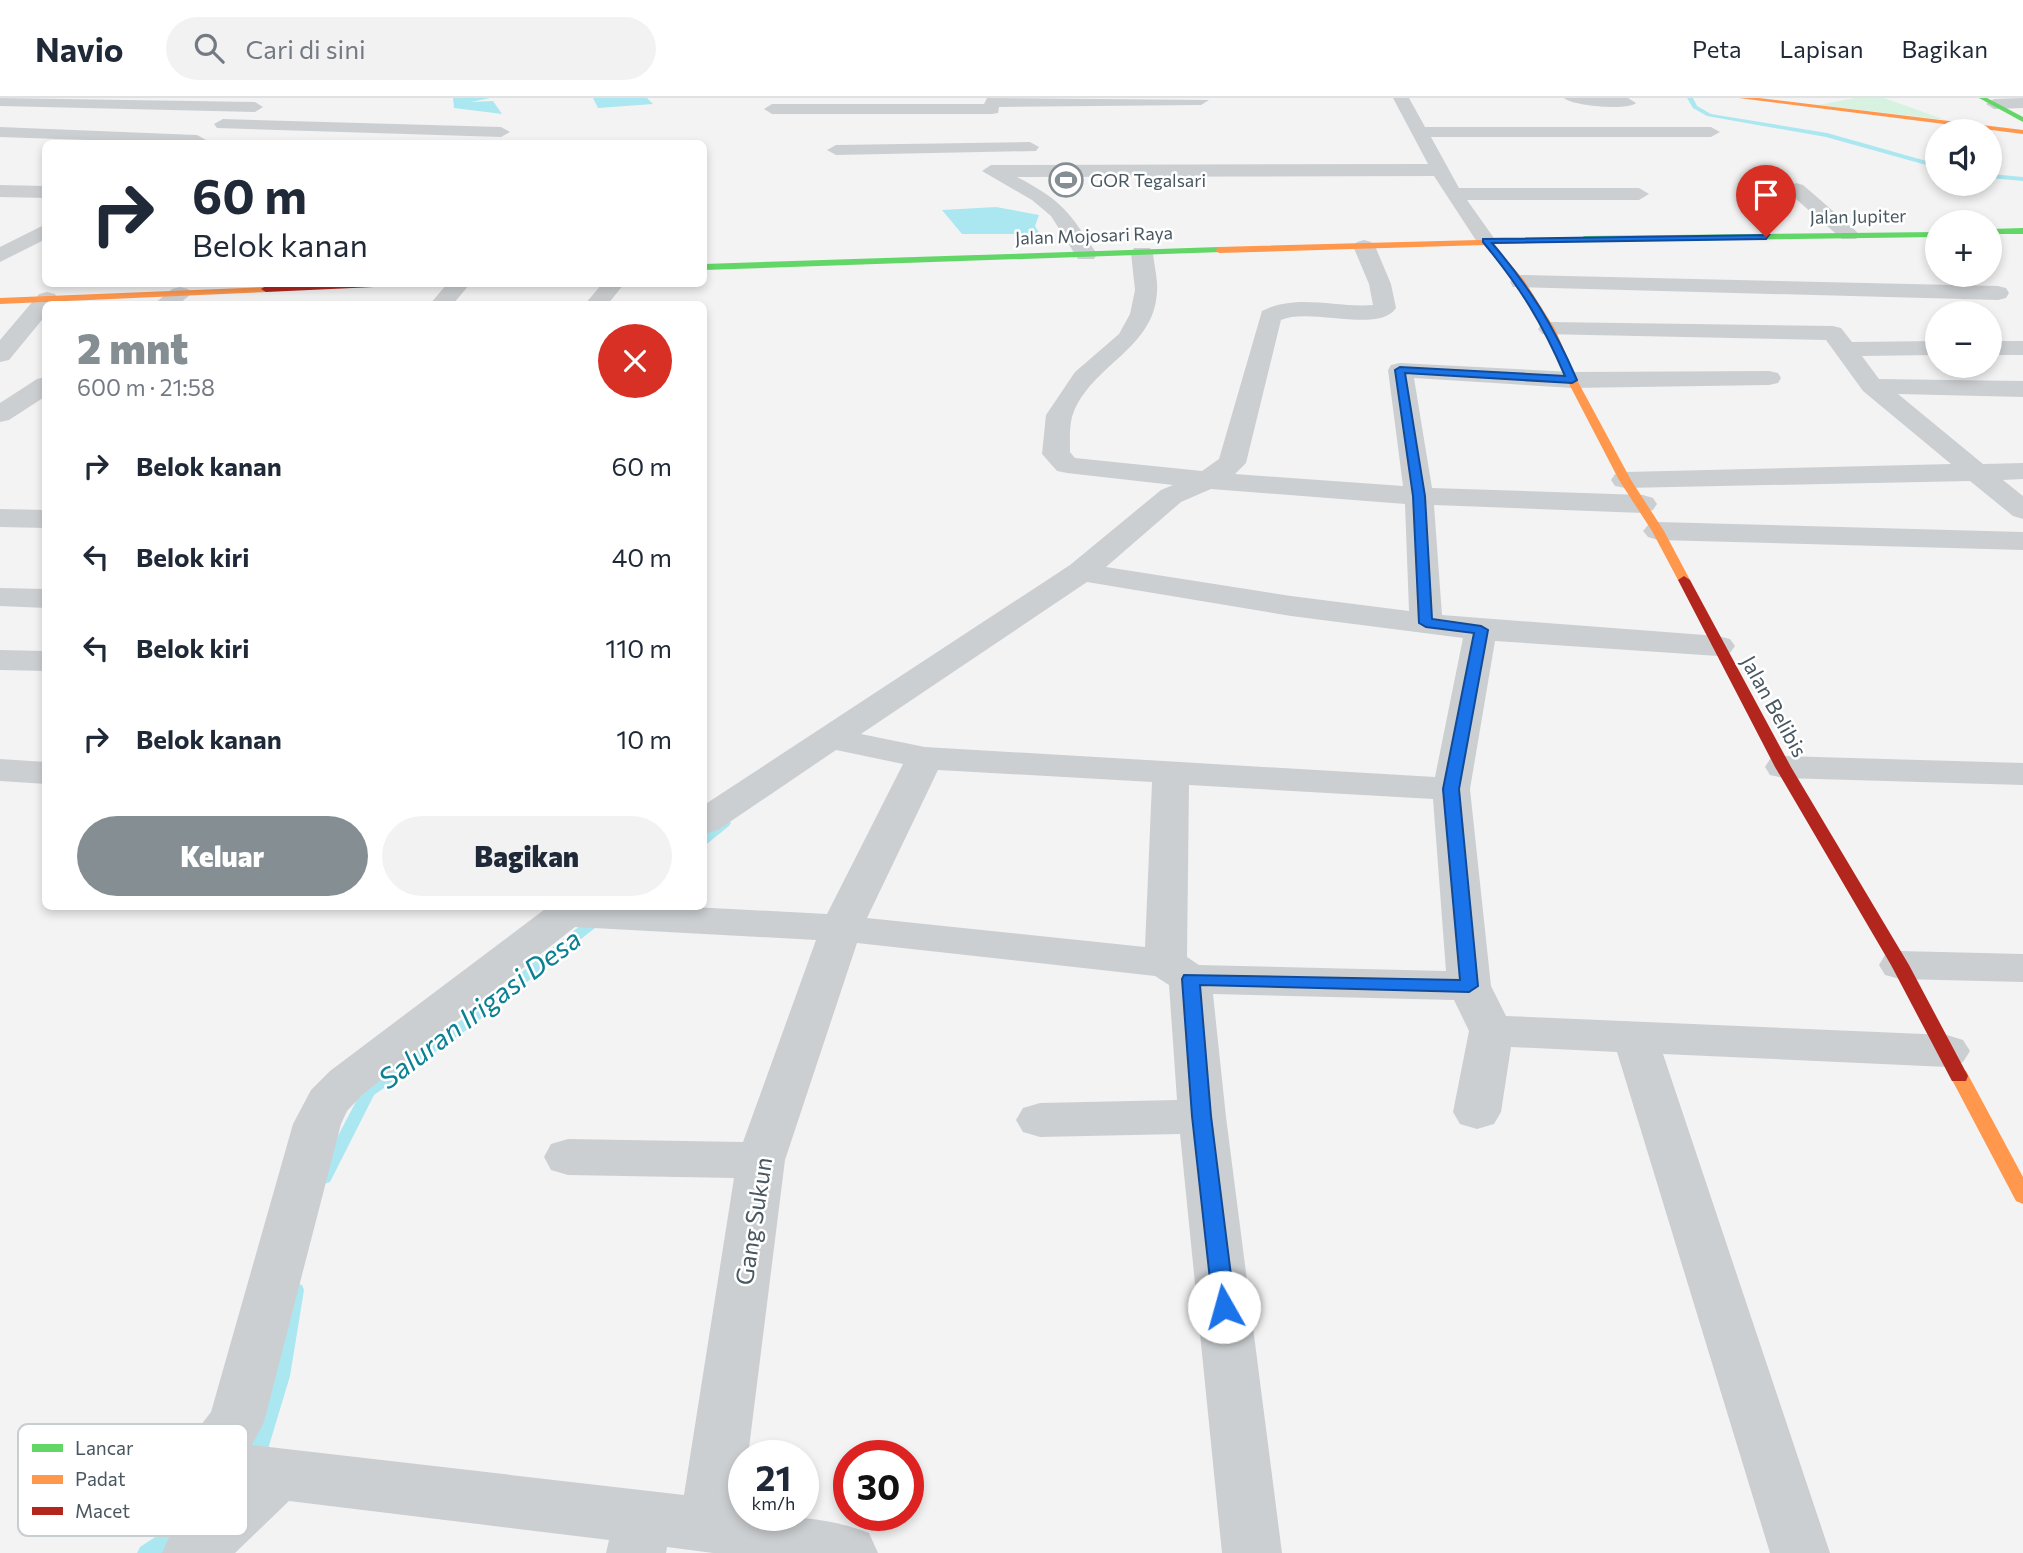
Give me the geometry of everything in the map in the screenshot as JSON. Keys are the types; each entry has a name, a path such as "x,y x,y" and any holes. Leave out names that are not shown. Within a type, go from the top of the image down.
{"main road":[{"path":"1742,98 1925,120"},
{"path":"1796,105 1850,98"},
{"path":"1904,101 1960,119"},
{"path":"1988,101 2023,120"},
{"path":"1965,109 2023,130"},
{"path":"2002,129 2023,130"},
{"path":"2002,132 2023,139"},
{"path":"2002,232 2023,231"},
{"name":"Jalan Jupiter","path":"1486,241 1925,234"},
{"name":"Jalan Mojosari Raya","path":"707,267 1486,241"},
{"name":"Jalan Belibis","path":"1486,241 1521,282 1550,330 1572,380 1625,480 1658,531 1783,767 1900,965 2023,1196"},
{"path":"0,301 172,299 334,287"}],"street":[{"path":"1401,98 1454,194 1486,241"},
{"path":"1572,98 1628,103"},
{"path":"991,106 1201,100"},
{"path":"0,101 262,102"},
{"path":"1988,101 2023,103"},
{"path":"198,140 262,102"},
{"path":"772,108 862,104 1188,114"},
{"path":"991,106 987,138 991,171"},
{"path":"137,116 501,132 492,140"},
{"path":"0,132 156,140"},
{"path":"1420,132 1711,132"},
{"path":"836,150 1051,147"},
{"path":"991,171 1441,170"},
{"path":"991,171 1039,196 1059,212 1086,254"},
{"path":"1796,190 1849,235"},
{"path":"0,191 42,192"},
{"path":"1454,194 1639,194"},
{"path":"1039,196 1065,196"},
{"path":"1,254 42,232"},
{"path":"707,820 1081,572 1171,496 1207,480 1232,463 1270,316 1275,311 1289,310 1387,321 1380,284 1364,246"},
{"path":"1142,253 1146,290 1142,314 1128,338 1084,377 1059,415 1056,454 1067,465 1207,480 1419,496 1643,504"},
{"path":"1521,282 1998,293"},
{"path":"444,301 456,287"},
{"path":"599,301 610,287"},
{"path":"0,355 42,305"},
{"path":"1550,330 1833,333 1872,386 2023,510"},
{"path":"1845,349 1925,348"},
{"path":"2002,348 2023,348"},
{"path":"1426,623 1419,496 1400,370 1572,380 1769,378"},
{"path":"0,376 42,374"},
{"path":"1872,386 2023,390"},
{"path":"0,414 42,387"},
{"path":"1625,480 2023,471"},
{"path":"0,518 42,519"},
{"path":"1658,531 2023,541"},
{"path":"1081,572 1291,606 1481,630 1718,646"},
{"path":"0,597 42,599"},
{"path":"1477,1111 1491,1031 1469,986 1451,789 1481,630"},
{"path":"0,660 42,661"},
{"path":"829,738 925,758 1451,789"},
{"name":"Gang Sukun","path":"709,1525 761,1160 841,928 925,758"},
{"path":"1783,767 2023,774"},
{"path":"0,770 42,773"},
{"path":"1171,773 1178,971 1202,1116 1252,1553"},
{"path":"235,1424 317,1124 328,1102 346,1083 571,910 841,928 1178,971 1469,986"},
{"path":"1900,965 2023,968"},
{"path":"1491,1031 1947,1051"},
{"path":"1636,1039 1800,1553"},
{"path":"1040,1120 1202,1116"},
{"path":"568,1157 761,1160"},
{"path":"248,1469 640,1535 709,1525 848,1553"},
{"path":"248,1481 256,1471"},
{"path":"192,1553 205,1536"}],"green space":[{"path":"1855,98 1884,98 1943,119 1937,119 1818,105"}],"water":[{"path":"453,98 490,98 471,102 493,101 502,114 454,108"},
{"path":"593,98 647,98 653,104 598,108"},
{"path":"996,207 1039,215 1035,226 1040,234 962,234 942,210"}],"waterway":[{"path":"1690,98 1695,107 1709,115 1827,135 1925,163"},
{"path":"2002,177 2023,179"},
{"name":"Saluran Irigasi Desa","path":"707,838 725,823"},
{"name":"Saluran Irigasi Desa","path":"324,1178 368,1092 460,1028 600,917"},
{"name":"Saluran Irigasi Desa","path":"256,1459 281,1376 296,1290"},
{"name":"Saluran Irigasi Desa","path":"147,1553 171,1536"}],"traffic: fast":[{"path":"1982,98 2023,120"},
{"path":"2002,232 2023,231"},
{"path":"1584,239 1925,234"},
{"path":"707,267 1219,250"}],"traffic: slow":[{"path":"1742,98 2023,132"},
{"path":"1219,250 1584,239"},
{"path":"1486,241 1521,282 1550,329 1572,380 1625,480 1658,531 1684,580"},
{"path":"0,301 266,289"},
{"path":"1959,1076 2023,1196"}],"traffic: jam":[{"path":"266,289 309,287"},
{"path":"1684,580 1783,767 1900,965 1959,1076"}],"place":[{"name":"GOR Tegalsari","path":"1066,180"}],"route":[{"path":"1224,1307 1202,1116 1191,979 1469,986 1451,789 1481,630 1426,623 1419,496 1400,370 1572,380 1550,330 1521,282 1486,241 1766,237"}]}
